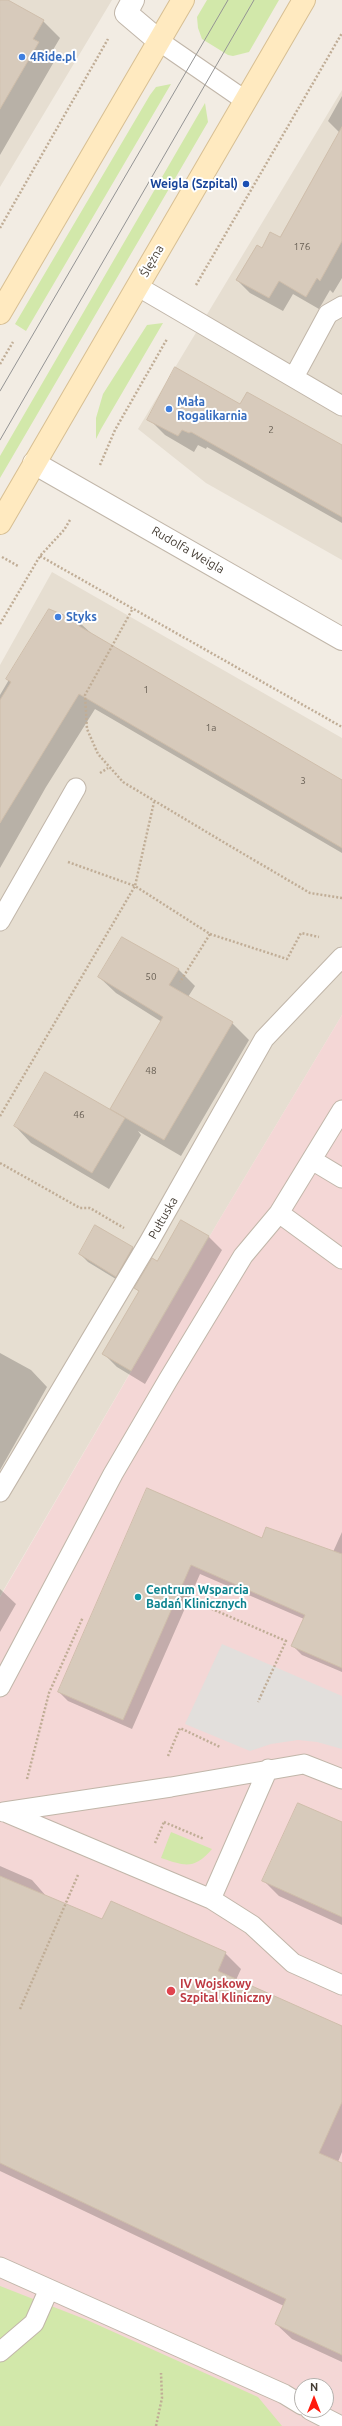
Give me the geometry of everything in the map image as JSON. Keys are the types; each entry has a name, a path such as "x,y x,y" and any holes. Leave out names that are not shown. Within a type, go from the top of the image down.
{"main road":[{"path":"0,313 183,0"},
{"name":"Ślężna","path":"0,523 304,0"}],"street":[{"path":"129,6 159,41"},
{"name":"Rudolfa Weigla","path":"34,463 342,639"}],"lane":[{"path":"159,41 246,101"},
{"path":"137,286 342,406"},
{"path":"294,377 328,314 342,306"},
{"path":"0,921 76,788"},
{"name":"Pułtuska","path":"0,1492 149,1242 264,1039 342,957"},
{"path":"0,1687 113,1474 164,1387 243,1256 279,1213 342,1110"},
{"path":"312,1160 342,1178"},
{"path":"279,1213 342,1259"},
{"path":"2,1811 171,1787 268,1769 304,1764 342,1779"},
{"path":"211,1899 268,1769"},
{"path":"2,1811 211,1899 252,1925 293,1963 342,1985"},
{"path":"0,2268 161,2338 284,2394 294,2400"},
{"path":"0,2352 34,2323 49,2289"},
{"path":"326,2418 341,2426"}],"path":[{"path":"0,228 104,44 129,6"},
{"path":"195,287 342,33"},
{"path":"100,465 115,430 169,334"},
{"path":"0,364 16,337"},
{"path":"0,624 40,556 64,530 71,518"},
{"path":"40,556 132,610 342,727"},
{"path":"2,557 18,566"},
{"path":"132,610 86,695 87,729 98,754 108,768 123,782 154,802 310,893 342,898"},
{"path":"0,1116 135,886 154,802"},
{"path":"39,852 135,886 210,934 287,959 301,933 321,937"},
{"path":"180,982 210,934"},
{"path":"0,1163 80,1208 90,1208 149,1242"},
{"path":"182,1596 286,1640 258,1702"},
{"path":"26,1785 49,1692 84,1617"},
{"path":"153,1848 167,1815"},
{"path":"20,2009 80,1871"},
{"path":"156,2426 162,2398 161,2338"}],"shaded area":[{"path":"0,0 112,0 0,187"},
{"path":"342,90 342,560 206,483 138,429"},
{"path":"52,572 342,738 342,1015 218,1222 0,1596 0,665"},
{"name":"IV Wojskowy Szpital Kliniczny","path":"342,1015 342,2426 0,2426 0,1597 218,1222"},
{"path":"222,1644 342,1696 342,1749 317,1742 298,1740 271,1744 250,1751 185,1724"}],"green space":[{"path":"207,0 279,0 249,52 233,56 228,55 202,39 198,28 197,17"},
{"path":"171,84 26,331 15,324 150,95 156,87"},
{"path":"205,103 208,122 0,478 0,456"},
{"path":"163,323 96,439 96,418 103,394 147,325"},
{"path":"171,1832 212,1849 200,1860 189,1864 177,1863 161,1858"},
{"path":"0,2286 87,2320 258,2397 282,2426 0,2426"}],"building":[{"path":"0,0 8,0 44,20 33,39 39,42 0,109"},
{"path":"342,127 342,241 320,281 317,278 306,297 279,281 269,298 236,280 257,245 262,248 270,232 280,237"},
{"path":"175,367 240,404 247,392 342,445 342,517 191,432 189,433 182,430 178,436 147,420"},
{"path":"49,609 81,622 79,626 342,780 342,848 79,694 0,823 0,700 11,682 6,679"},
{"path":"122,937 179,969 169,985 233,1022 164,1140 110,1109 163,1017 98,977"},
{"path":"45,1072 125,1118 92,1173 14,1126"},
{"path":"181,1220 209,1236 131,1371 102,1354 139,1291 134,1288 152,1258 157,1261"},
{"path":"95,1225 133,1247 116,1277 79,1254"},
{"name":"Centrum Wsparcia Badań Klinicznych","path":"147,1488 262,1538 266,1527 342,1554 342,1668 291,1646 305,1615 191,1565 123,1720 58,1692"},
{"path":"298,1803 342,1822 342,1917 262,1881"},
{"path":"0,1876 102,1919 111,1901 226,1952 218,1971 342,2026 342,2102 319,2153 342,2163 342,2355 275,2324 286,2299 0,2163"}],"tram line":[{"path":"0,391 228,0"},
{"path":"0,440 254,0"}],"place":[{"name":"4Ride.pl","path":"22,57"},
{"name":"Weigla (Szpital)","path":"246,184"},
{"name":"Mała Rogalikarnia","path":"169,409"},
{"name":"Styks","path":"58,617"},
{"name":"Centrum Wsparcia Badań Klinicznych","path":"138,1597"},
{"name":"IV Wojskowy Szpital Kliniczny","path":"171,1991"}]}
